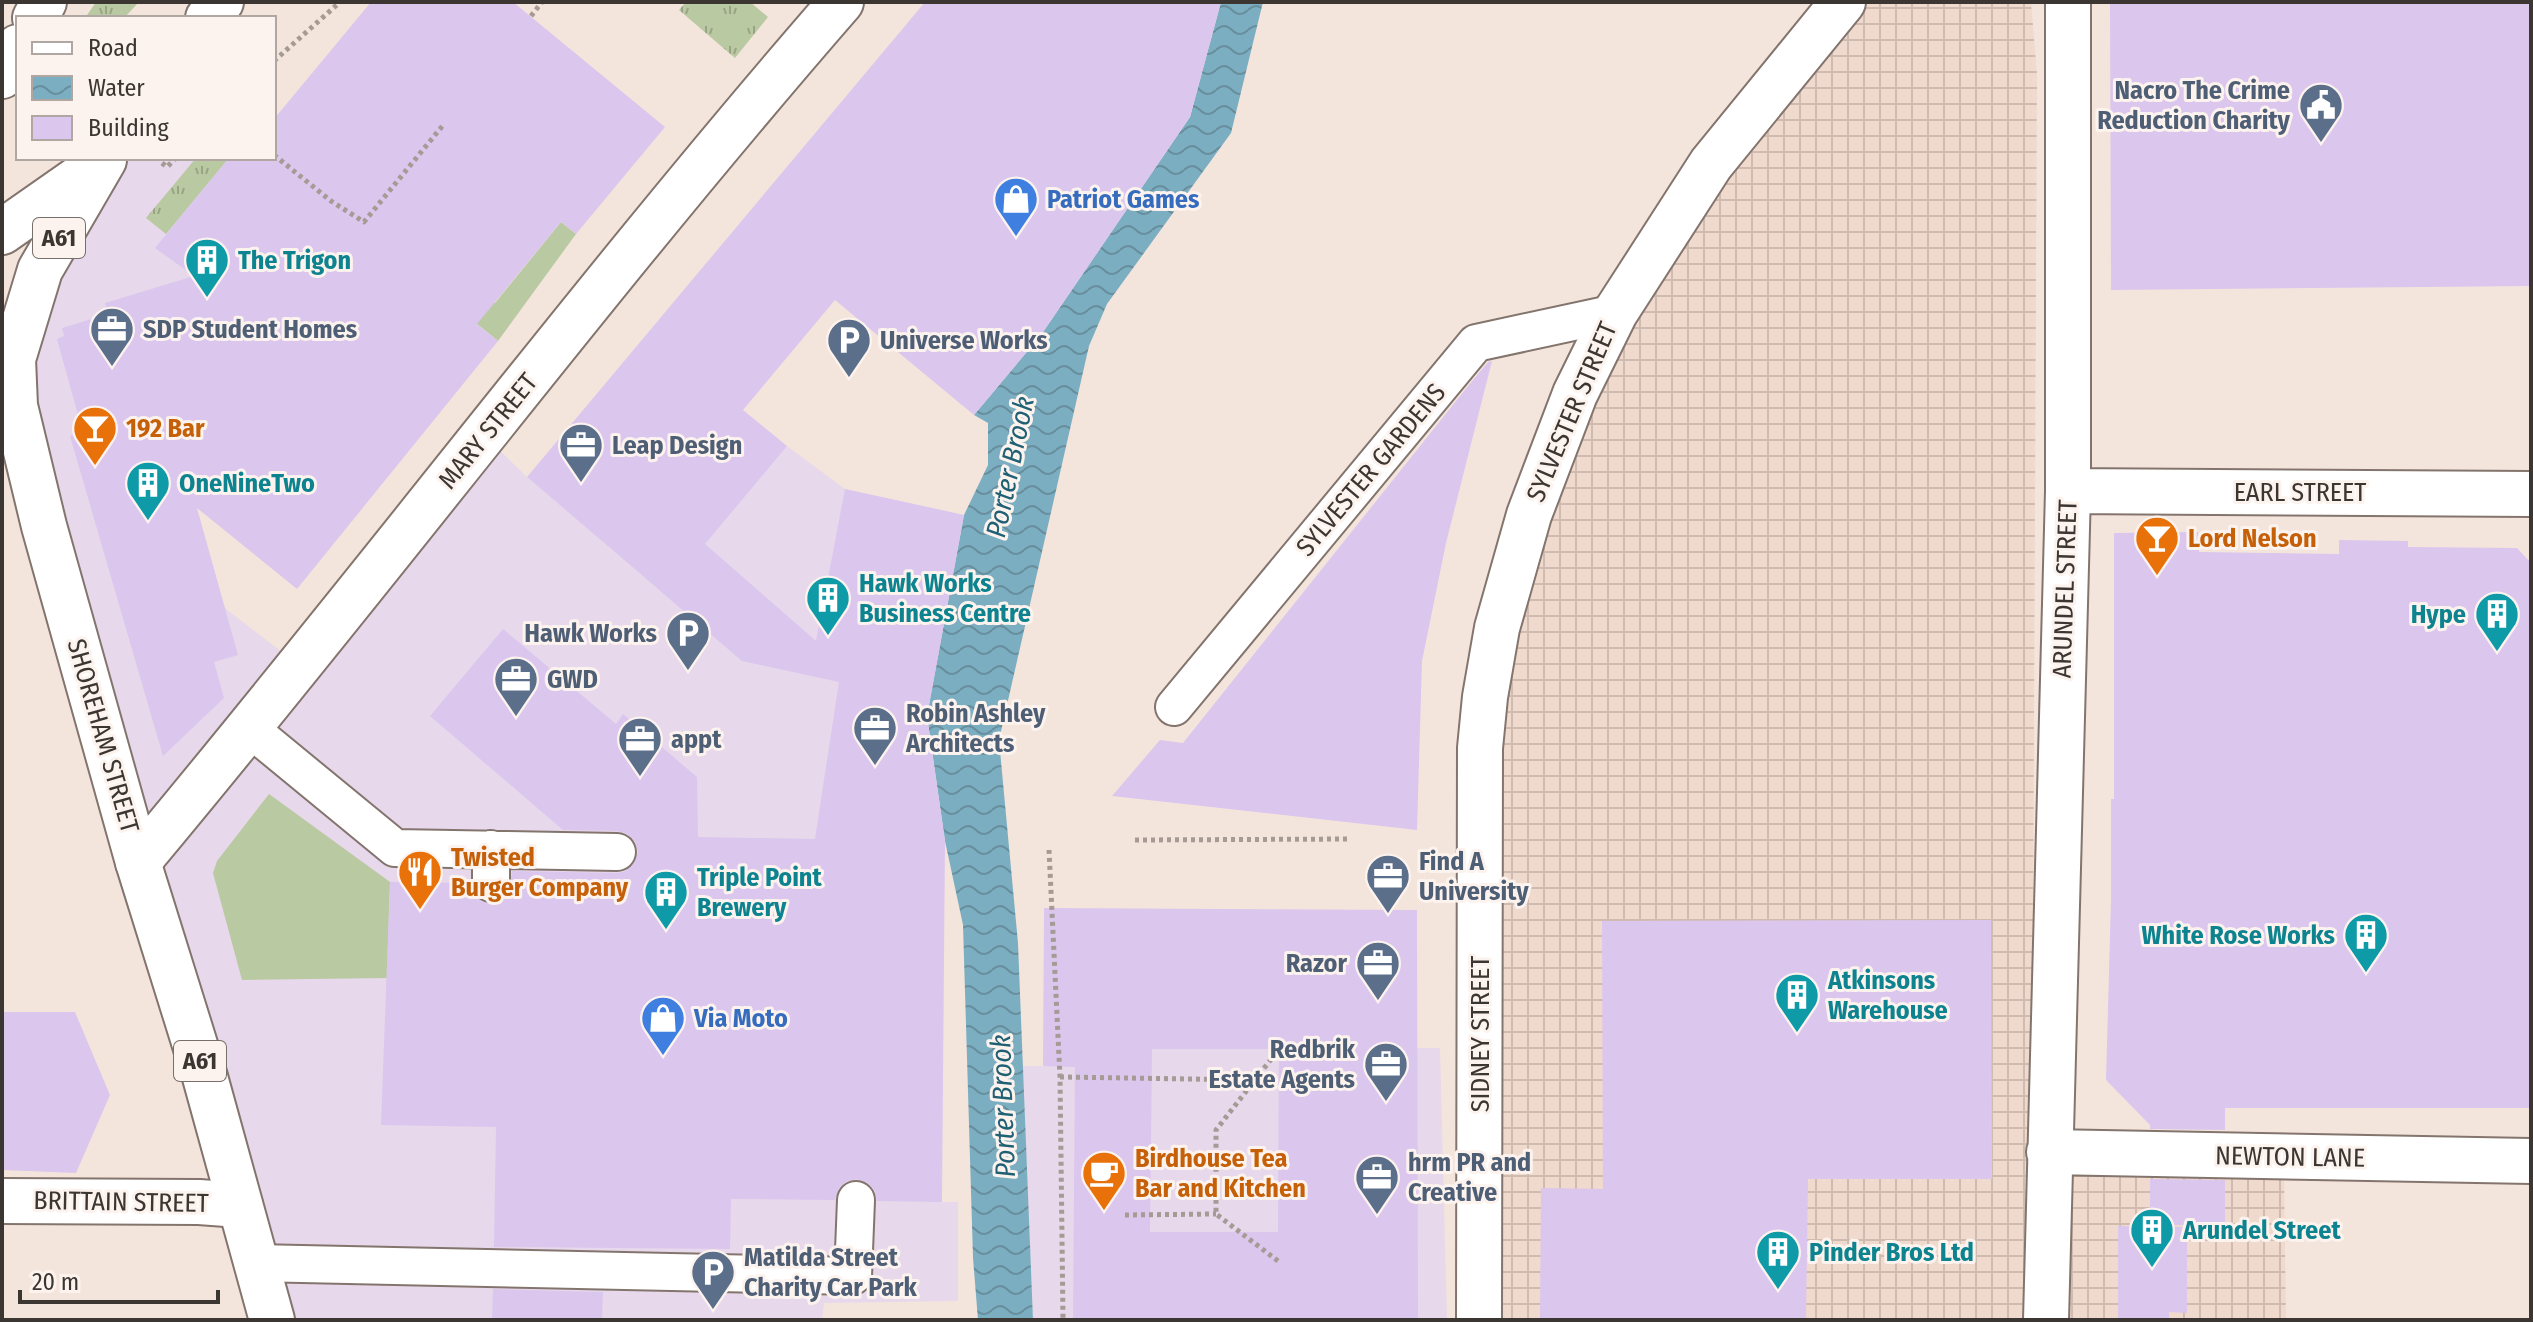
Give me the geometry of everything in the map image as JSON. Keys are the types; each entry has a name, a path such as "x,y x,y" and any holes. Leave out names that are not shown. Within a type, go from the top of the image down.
{"main road":[{"name":"MARY STREET","path":"138,862 757,98 841,2"},
{"name":"SYLVESTER STREET","path":"1480,748 1497,628 1529,515 1575,394 1615,313 1711,164 1843,2"},
{"name":"ARUNDEL STREET","path":"2046,1320 2068,491 2068,2"},
{"path":"2,76 16,51"},
{"name":"A61","path":"2,232 103,160"},
{"name":"A61","path":"2,280 103,160"},
{"name":"SHOREHAM STREET","path":"103,160 40,270 13,359 15,406 23,447 138,862 205,1077 272,1320"},
{"name":"EARL STREET","path":"2068,491 2531,494"},
{"name":"SIDNEY STREET","path":"1479,1320 1480,748"},
{"name":"NEWTON LANE","path":"2049,1152 2531,1161"},
{"name":"BRITTAIN STREET","path":"2,1201 240,1205"}],"lane":[{"name":"SYLVESTER GARDENS","path":"1174,707 1476,343 1615,313"},
{"path":"249,728 395,848 491,866 617,852"},
{"path":"255,1263 853,1276 856,1200"}],"path":[{"path":"276,59 340,2"},
{"path":"531,16 542,2"},
{"path":"276,157 331,201 364,222 444,124"},
{"path":"158,160 167,167 174,160"},
{"path":"1135,840 1351,839"},
{"path":"1049,850 1060,1077 1063,1320"},
{"path":"1216,1214 1216,1130 1279,1049"},
{"path":"1060,1077 1256,1080"},
{"path":"1125,1215 1216,1214 1278,1261"}],"shaded area":[{"path":"1843,2 2031,2 2037,74 2032,1167 2284,1167 2286,1320 1479,1320 1480,748 1575,394"},
{"path":"104,160 262,160 162,390 225,608 300,666 484,435 527,477 660,591 787,446 845,489 964,515 927,716 942,1202 958,1202 958,1301 824,1303 822,1320 272,1320 44,526 24,319"},
{"path":"1440,1048 1447,1320 1033,1320 1022,1066 1060,1066 1105,1049"}],"green space":[{"path":"96,2 139,2 126,16 86,16"},
{"path":"686,2 750,2 768,17 735,58 679,10"},
{"path":"194,160 227,160 166,234 146,218"},
{"path":"561,222 576,234 498,341 401,262 419,241 495,303"},
{"path":"269,794 390,882 387,978 242,980 213,873 217,861"}],"water":[{"name":"Porter Brook","path":"1221,2 1263,2 1231,133 1107,304 1089,346 999,740 1018,943 1033,1320 978,1320 973,1258 963,925 945,841 927,716 964,515 988,465 988,423 974,415 1041,335 1190,117"}],"building":[{"path":"371,2 513,2 665,127 576,234 561,222 477,324 498,341 297,589 197,508 238,655 214,662 224,698 163,756 70,436 83,433 57,339 64,336 62,328 108,314 105,303 194,276 155,248 227,160 276,160 276,117"},
{"path":"925,2 1221,2 1190,117 1041,335 974,415 835,300 743,410 787,446 705,544 816,641 845,489 964,515 927,716 945,841 942,1202 877,1201 875,1191 868,1183 856,1179 839,1188 835,1200 731,1199 730,1249 494,1247 496,1127 381,1125 390,882 470,883 480,901 492,904 509,894 512,871 617,873 626,871 634,863 638,852 635,841 617,831 563,830 430,716 503,629 616,724 623,714 697,777 698,837 815,839 839,682 742,661 527,477"},
{"name":"Nacro The Crime Reduction Charity","path":"2110,2 2531,2 2531,286 2111,290"},
{"path":"1492,361 1446,543 1422,661 1417,830 1112,796 1160,740 1183,743 1468,386"},
{"path":"2198,532 2199,552 2339,554 2339,540 2408,541 2408,547 2517,548 2531,563 2531,1108 2225,1108 2225,1130 2150,1129 2150,1125 2106,1080 2111,799 2114,799 2114,533"},
{"path":"1044,908 1417,910 1418,1320 1073,1320 1075,1067 1043,1066","holes":["1152,1049 1279,1049 1278,1232 1150,1232"]},
{"name":"Atkinsons Warehouse","path":"1991,920 1992,1179 1808,1179 1806,1320 1540,1320 1541,1188 1603,1189 1602,921"},
{"path":"2,1012 75,1012 110,1095 76,1173 2,1170"},
{"path":"2150,1179 2225,1180 2225,1225 2150,1225"},
{"name":"Arundel Street","path":"2118,1226 2187,1227 2187,1313 2169,1312 2169,1320 2118,1320"},
{"path":"493,1289 603,1292 602,1320 492,1320"}],"place":[{"name":"Nacro The Crime Reduction Charity","path":"2321,144"},
{"name":"Patriot Games","path":"1016,238"},
{"name":"The Trigon","path":"207,299"},
{"name":"SDP Student Homes","path":"112,368"},
{"name":"Universe Works","path":"849,379"},
{"name":"192 Bar","path":"95,467"},
{"name":"Leap Design","path":"581,484"},
{"name":"OneNineTwo","path":"148,522"},
{"name":"Lord Nelson","path":"2157,577"},
{"name":"Hawk Works Business Centre","path":"828,637"},
{"name":"Hype","path":"2497,653"},
{"name":"Hawk Works","path":"688,672"},
{"name":"GWD","path":"516,718"},
{"name":"Robin Ashley Architects","path":"875,767"},
{"name":"appt","path":"640,778"},
{"name":"Twisted Burger Company","path":"420,911"},
{"name":"Find A University","path":"1388,915"},
{"name":"Triple Point Brewery","path":"666,931"},
{"name":"White Rose Works","path":"2366,974"},
{"name":"Razor","path":"1378,1002"},
{"name":"Atkinsons Warehouse","path":"1797,1034"},
{"name":"Via Moto","path":"663,1057"},
{"name":"Redbrik Estate Agents","path":"1386,1103"},
{"name":"Birdhouse Tea Bar and Kitchen","path":"1104,1212"},
{"name":"hrm PR and Creative","path":"1377,1216"},
{"name":"Arundel Street","path":"2152,1269"},
{"name":"Pinder Bros Ltd","path":"1778,1291"},
{"name":"Matilda Street Charity Car Park","path":"713,1311"}]}
